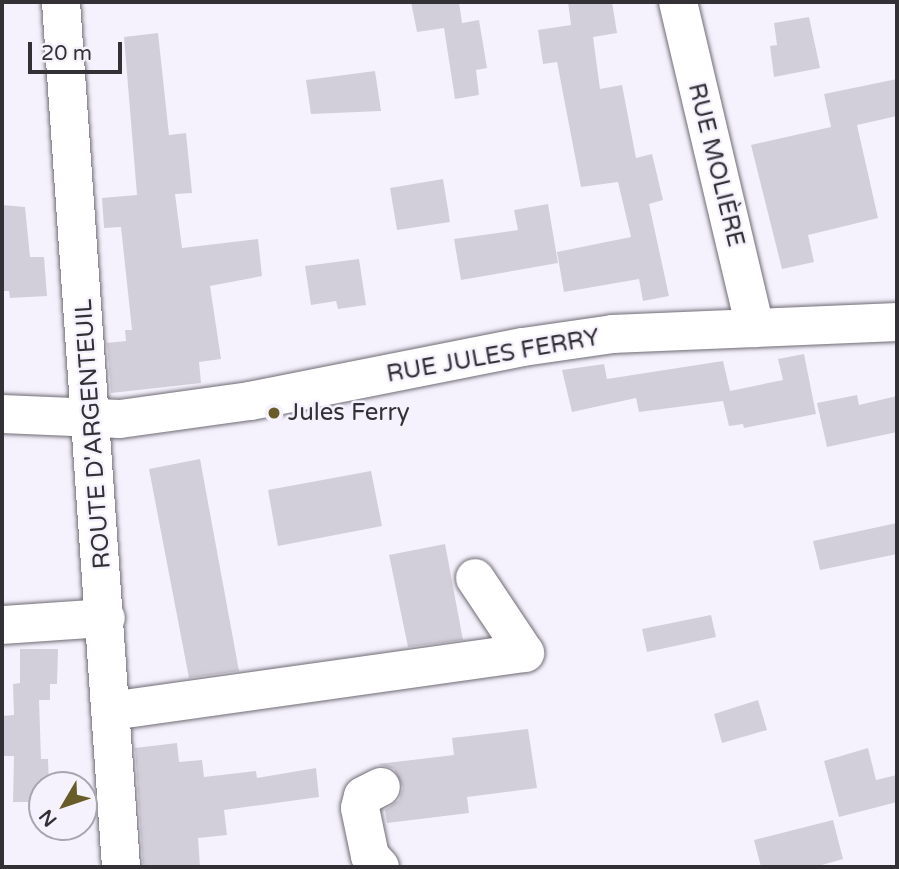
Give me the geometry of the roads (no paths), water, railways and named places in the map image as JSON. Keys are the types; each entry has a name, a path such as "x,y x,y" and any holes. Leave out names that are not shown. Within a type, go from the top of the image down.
{"street":[{"name":"ROUTE D'ARGENTEUIL","path":"61,2 106,618 121,867"},
{"name":"RUE MOLIÈRE","path":"678,2 755,328"},
{"name":"RUE JULES FERRY","path":"2,414 120,419 250,401 523,346 613,334 897,322"},
{"path":"111,711 525,653 475,578"},
{"path":"2,625 106,618"},
{"path":"380,867 370,856 360,808 363,796 381,787"}],"place":[{"name":"Jules Ferry","path":"274,413"}]}
